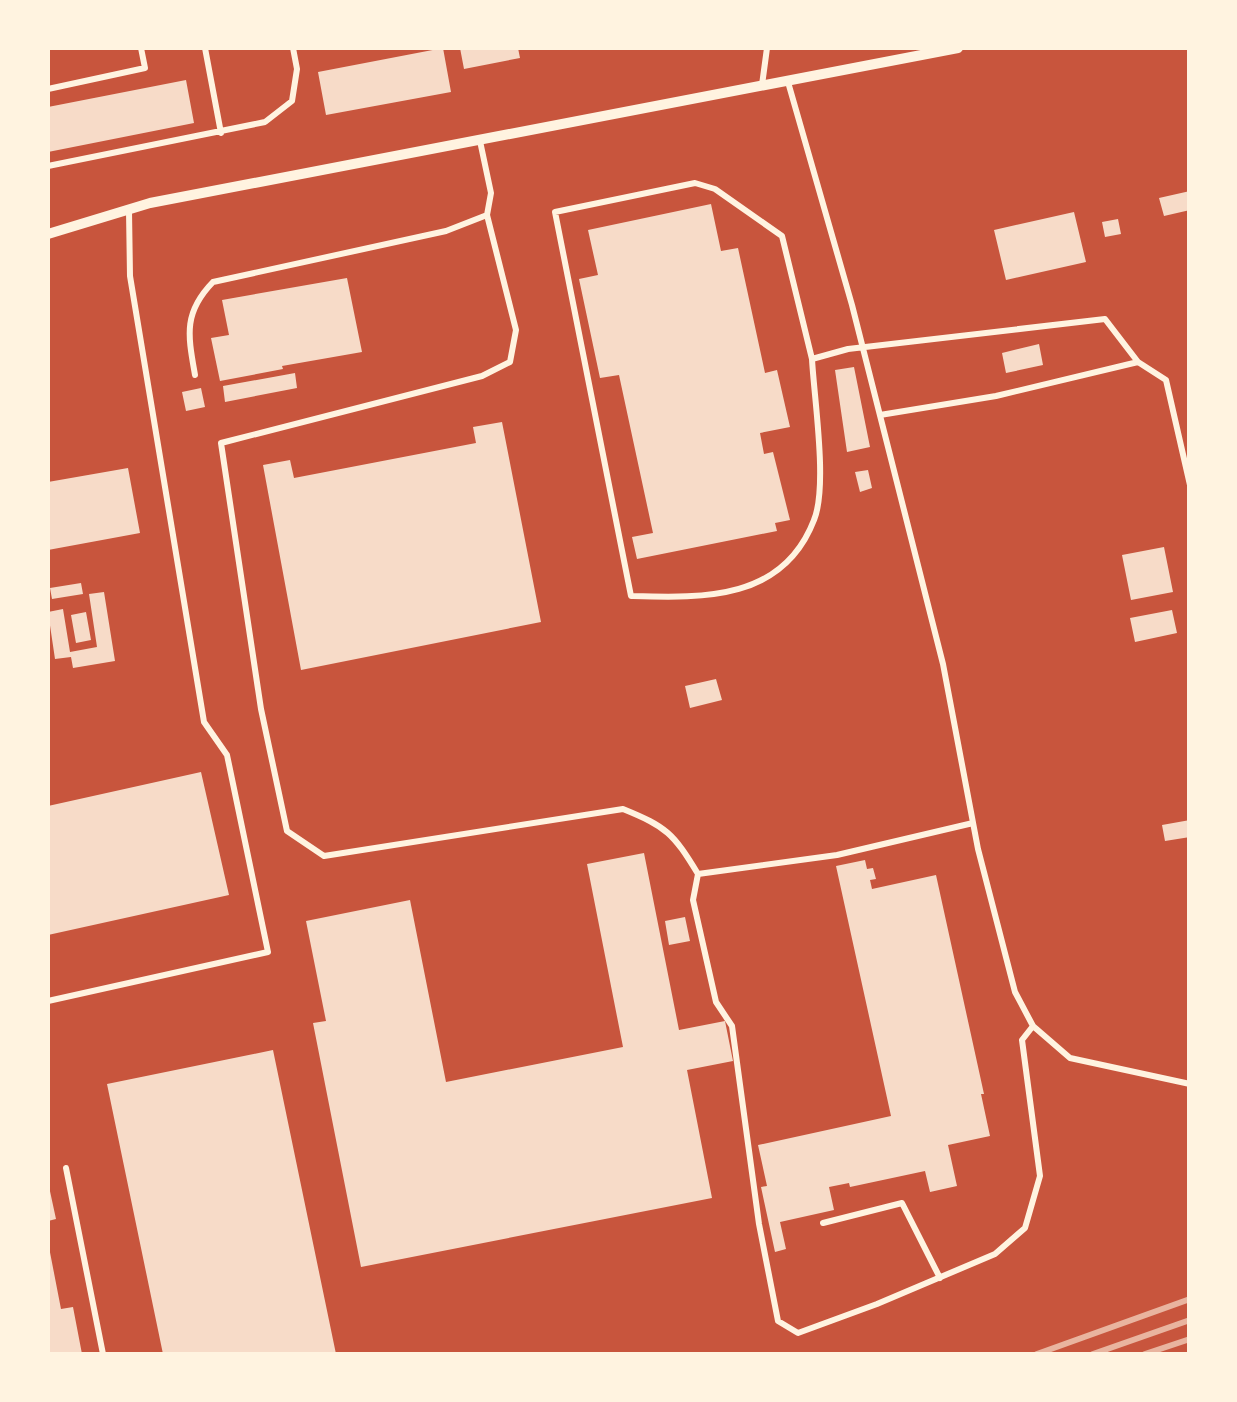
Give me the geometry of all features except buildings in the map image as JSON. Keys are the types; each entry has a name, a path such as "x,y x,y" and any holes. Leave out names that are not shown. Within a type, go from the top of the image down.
{"street":[{"path":"48,234 128,210 788,80 924,49 958,48"}],"lane":[{"path":"48,89 146,68 142,48"},
{"path":"205,48 221,133"},
{"path":"48,166 265,122 292,102 297,70 295,48"},
{"path":"762,85 767,48"},
{"path":"788,80 880,415 942,664 973,823 1014,992 1033,1026 1070,1058 1190,1084"},
{"path":"480,140 491,193 487,215 516,330 510,362 482,376 220,443 261,709 287,831 324,856 623,809 661,824 698,874 692,900 716,1002 732,1026 759,1224 778,1320 798,1333 995,1254 1025,1228 1040,1176 1022,1040 1033,1026"},
{"path":"695,183 715,189 782,236 812,359 819,478 815,518 792,558 752,588 697,598 631,596 554,212 695,183"},
{"path":"48,1001 268,952 227,755 204,722 130,276 128,210"},
{"path":"194,376 188,334 196,300 213,282 446,231 487,215"},
{"path":"812,359 862,348 1105,318 1138,362 1166,380 1190,485"},
{"path":"880,415 996,396 1138,362"},
{"path":"698,874 837,855 973,823"},
{"path":"66,1168 103,1354"},
{"path":"823,1224 902,1203 940,1278"}],"railway":[{"path":"1037,1354 1190,1299"},
{"path":"1093,1354 1190,1320"},
{"path":"1145,1354 1190,1339"}]}
